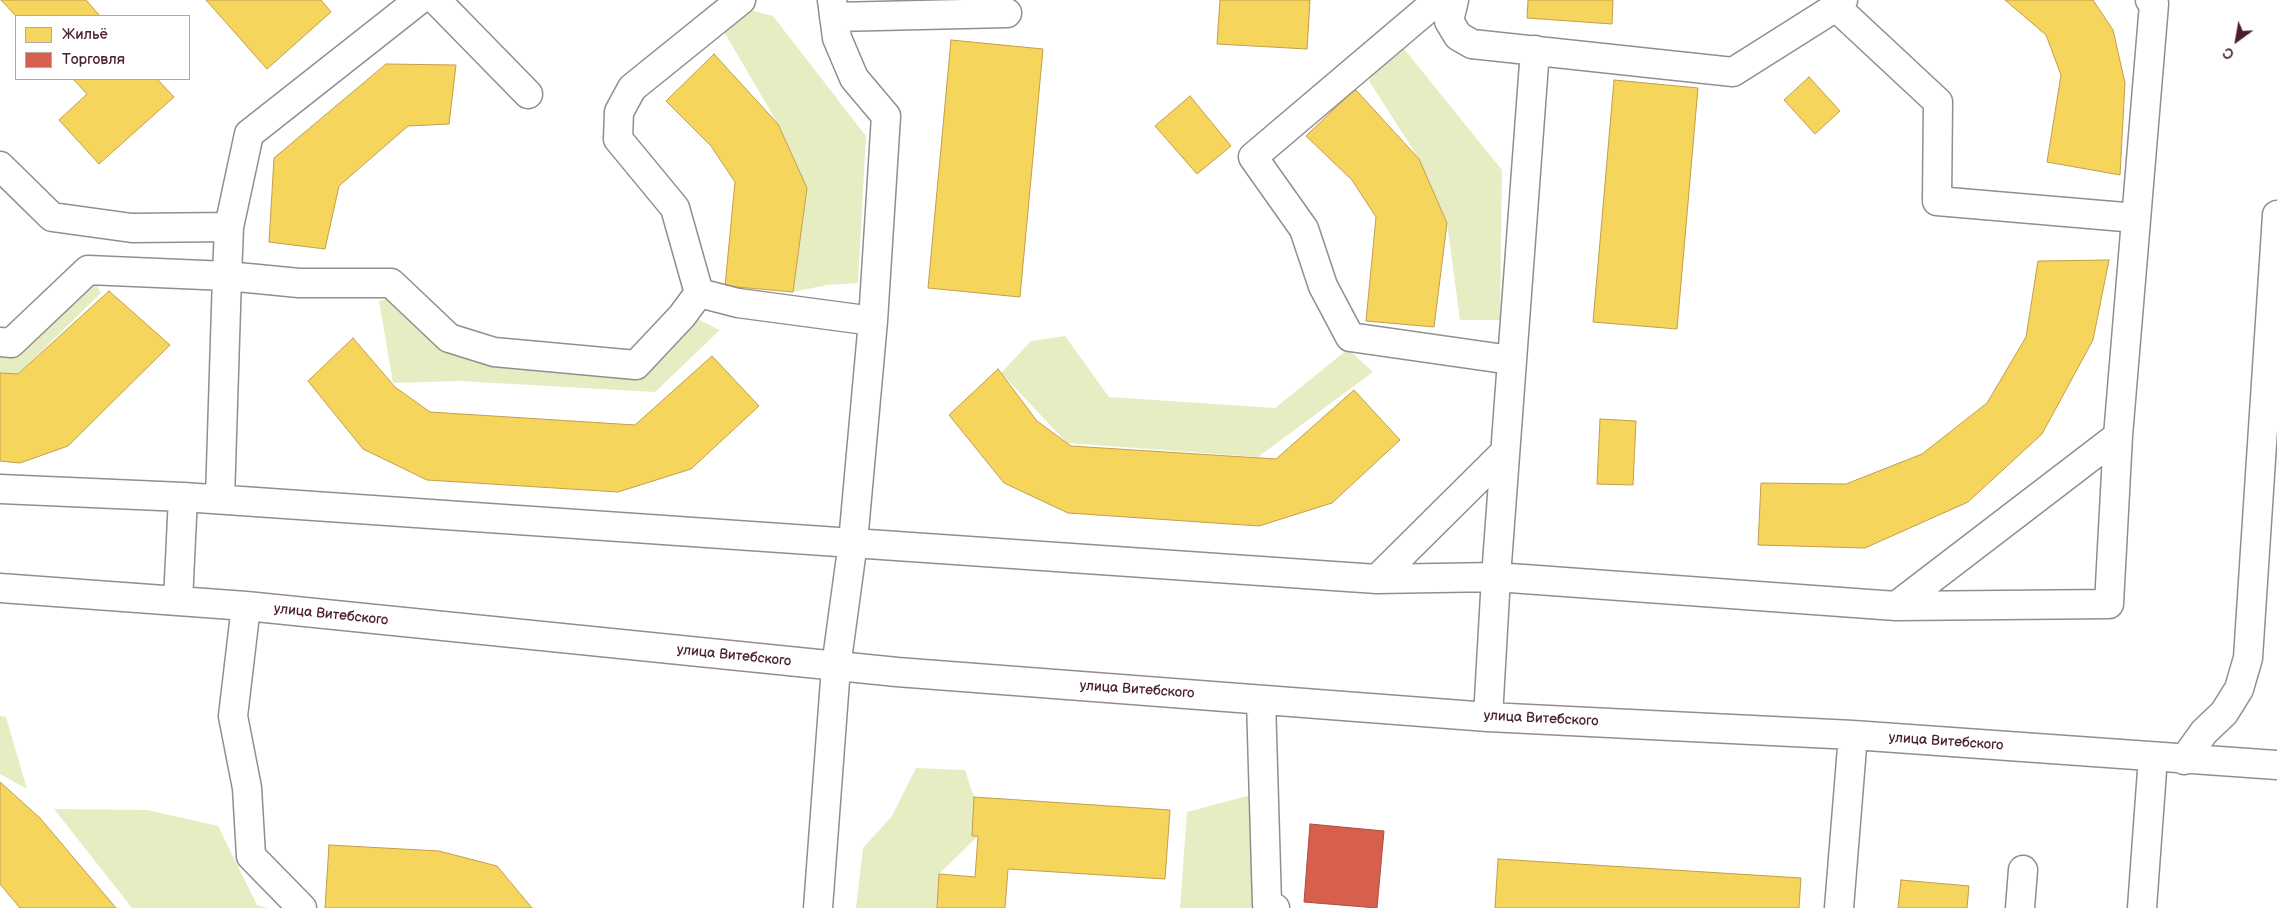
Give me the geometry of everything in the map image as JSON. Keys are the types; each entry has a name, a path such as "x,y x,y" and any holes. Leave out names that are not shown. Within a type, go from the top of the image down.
{"street":[{"path":"220,499 229,227 250,134 420,0"},
{"path":"436,0 528,94"},
{"path":"699,293 675,208 618,139 620,112 632,88 741,0"},
{"path":"1438,0 1253,157 1304,229 1323,286 1350,337 1511,360"},
{"path":"1454,0 1449,21 1458,36 1472,44 1734,72 1839,3 1938,102 1937,201 2136,218"},
{"path":"0,489 220,499 1377,579 1496,577 1896,606 2109,604 2118,436 2154,4 2150,0"},
{"path":"818,908 836,667 853,542 873,321 886,116 854,78 837,38 833,9 1007,13"},
{"path":"1488,717 1504,453 1535,50"},
{"path":"0,166 52,218 132,228 229,227"},
{"path":"2184,760 2204,732 2224,713 2239,689 2248,658 2277,215"},
{"path":"0,342 11,343 88,270 227,276 299,283 390,283 449,338 494,352 636,365 682,316 699,293"},
{"path":"699,293 738,303 873,321"},
{"path":"1896,606 2118,436"},
{"path":"1377,579 1504,453"},
{"path":"178,601 183,497"},
{"name":"улица Витебского","path":"0,588 246,606 836,667 1488,717 1853,735 2184,760 2277,765"},
{"path":"246,606 233,716 247,788 251,856 302,908"},
{"path":"1261,700 1268,904 1275,908"},
{"path":"1839,908 1853,735"},
{"path":"2142,908 2152,757"},
{"path":"2020,908 2023,870"}],"green space":[{"path":"742,8 773,16 866,136 858,283 827,285 793,292 807,188 778,124 720,25"},
{"path":"1401,45 1502,170 1500,320 1460,320 1447,223 1419,159 1369,81 1374,66"},
{"path":"91,274 101,293 18,374 0,373 0,352"},
{"path":"400,296 454,352 629,370 691,316 720,330 655,392 459,381 393,383 379,301"},
{"path":"1065,336 1109,397 1275,408 1348,349 1373,372 1258,457 1067,443 1001,373 1031,341"},
{"path":"0,716 6,717 27,789 0,774"},
{"path":"916,768 965,770 974,797 978,836 939,874 939,908 856,908 863,848 892,816"},
{"path":"1273,789 1282,908 1180,908 1187,812"},
{"path":"54,809 147,810 218,826 257,905 268,908 132,908"}],"building: Жильё":[{"path":"1,0 86,0 99,15 15,15"},
{"path":"206,0 321,0 331,12 267,69"},
{"path":"1220,0 1310,0 1307,49 1217,44"},
{"path":"1528,0 1613,0 1612,24 1527,18"},
{"path":"2005,0 2093,0 2113,30 2125,83 2120,175 2047,162 2061,75 2046,35"},
{"path":"951,40 1043,49 1020,297 928,288"},
{"path":"714,54 778,124 807,188 793,292 725,286 735,182 711,146 666,101"},
{"path":"386,64 456,65 449,124 408,126 339,186 325,249 269,242 274,158"},
{"path":"1809,77 1840,111 1815,134 1784,100"},
{"path":"74,80 158,80 174,97 99,164 59,120 87,94"},
{"path":"1614,80 1698,88 1677,329 1593,322"},
{"path":"1355,89 1419,159 1447,223 1434,327 1366,321 1376,217 1352,180 1306,136"},
{"path":"1190,96 1231,146 1197,174 1155,126"},
{"path":"2109,260 2093,340 2042,434 1968,502 1865,548 1758,545 1761,483 1846,484 1922,454 1987,403 2026,337 2038,261"},
{"path":"109,291 170,345 68,446 20,463 0,461 0,373 18,374"},
{"path":"353,338 395,387 430,412 635,425 712,356 759,406 691,469 618,492 427,480 363,449 308,381"},
{"path":"998,369 1037,421 1071,446 1276,459 1354,390 1400,440 1332,503 1259,526 1068,513 1004,483 949,415"},
{"path":"1600,419 1636,421 1633,485 1597,484"},
{"path":"0,782 40,818 116,908 20,908 0,884"},
{"path":"974,797 1170,810 1165,879 1008,869 1005,908 937,908 939,874 975,877 978,836 972,836"},
{"path":"329,845 439,851 497,866 532,908 325,908"},
{"path":"1498,859 1801,878 1799,908 1495,908"},
{"path":"1901,880 1969,886 1967,908 1898,908"}],"building: Торговля":[{"path":"1310,824 1384,831 1377,908 1304,902"}]}
